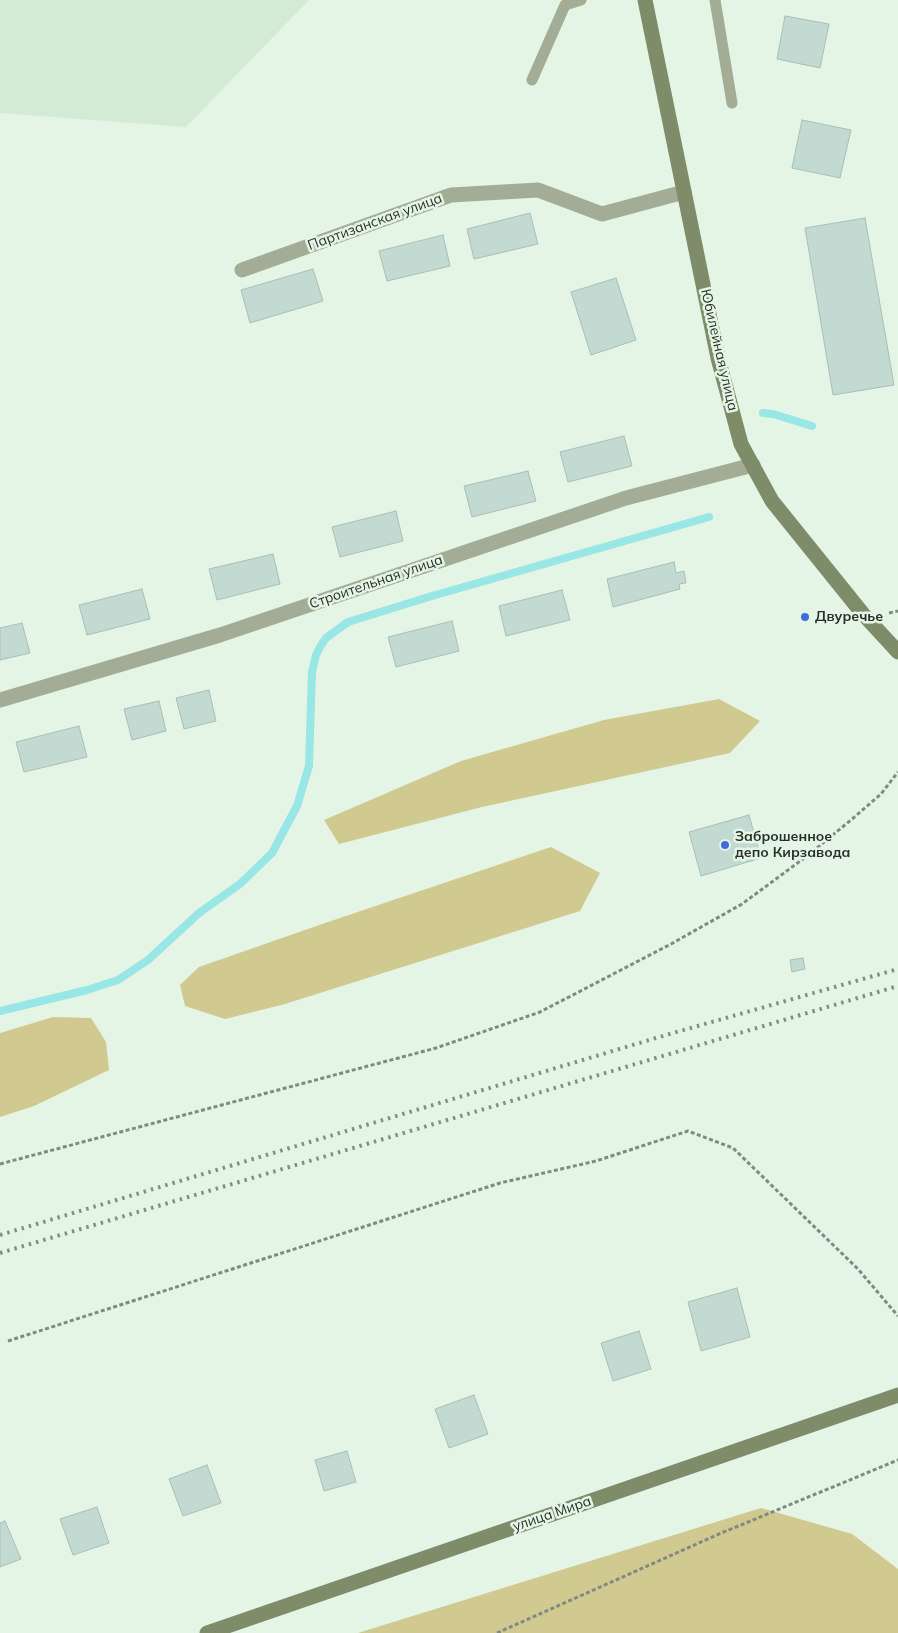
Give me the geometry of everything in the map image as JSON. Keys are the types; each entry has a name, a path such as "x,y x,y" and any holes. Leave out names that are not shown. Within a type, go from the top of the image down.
{"street":[{"name":"Юбилейная улица","path":"645,0 718,358 742,444 772,501 862,614 898,652"},
{"name":"Партизанская улица","path":"242,270 451,195 538,190 602,214 684,192"},
{"name":"Строительная улица","path":"0,700 220,635 626,498 753,465"},
{"name":"улица Мира","path":"207,1633 898,1395"}],"lane":[{"path":"532,80 565,6 581,0"},
{"path":"715,0 732,103"}],"path":[{"path":"0,1164 436,1048 540,1012 671,944 742,904 808,856 851,820 881,794 898,772"},
{"path":"8,1342 500,1183 596,1162 688,1131 733,1148 858,1269 898,1316"},
{"path":"497,1633 719,1534 898,1460"}],"shaded area":[{"path":"0,0 309,0 186,127 0,113"},
{"path":"719,699 760,721 730,753 482,807 339,844 324,820 461,761 604,720"},
{"path":"551,847 600,873 580,911 285,1004 225,1019 185,1006 180,985 199,967"},
{"path":"53,1017 91,1018 106,1042 109,1070 34,1106 0,1117 0,1033"},
{"path":"761,1508 852,1534 898,1569 898,1633 358,1633"}],"building":[{"path":"785,16 829,24 820,68 777,59"},
{"path":"802,120 851,130 840,178 792,168"},
{"path":"530,213 538,244 474,259 467,229"},
{"path":"865,218 894,385 833,395 805,228"},
{"path":"443,235 450,266 387,281 379,251"},
{"path":"313,269 323,301 250,323 241,290"},
{"path":"616,278 636,340 591,355 571,292"},
{"path":"624,436 632,466 568,482 560,452"},
{"path":"528,471 536,501 472,517 464,486"},
{"path":"396,511 403,541 340,557 332,527"},
{"path":"273,554 280,584 217,600 209,569"},
{"path":"674,562 676,573 684,571 686,583 679,584 680,589 613,607 607,579"},
{"path":"142,589 150,619 87,635 79,605"},
{"path":"562,590 570,620 506,636 499,606"},
{"path":"452,621 459,651 396,667 388,637"},
{"path":"22,623 30,653 0,660 0,628"},
{"path":"209,690 216,721 184,729 176,698"},
{"path":"159,701 166,731 132,740 124,709"},
{"path":"79,726 87,757 24,772 16,742"},
{"name":"Заброшенное депо Кирзавода","path":"749,815 761,858 701,876 689,832"},
{"path":"803,958 805,969 792,972 790,960"},
{"path":"737,1288 750,1337 701,1351 688,1302"},
{"path":"639,1331 651,1369 613,1381 601,1343"},
{"path":"474,1395 488,1434 449,1448 435,1409"},
{"path":"347,1451 356,1482 324,1491 315,1460"},
{"path":"207,1465 221,1503 183,1516 169,1479"},
{"path":"97,1507 109,1543 73,1555 60,1519"},
{"path":"5,1521 21,1559 0,1567 0,1523"}],"waterway":[{"path":"763,413 773,414 812,426"},
{"path":"0,1011 87,990 118,980 148,960 199,913 240,884 272,853 297,806 309,766 312,672 316,655 326,638 348,622 432,596 709,517"}],"railway":[{"path":"0,1235 666,1035 898,969"},
{"path":"0,1253 898,986"}],"place":[{"name":"Двуречье","path":"805,617"},
{"name":"Заброшенное депо Кирзавода","path":"725,845"}]}
